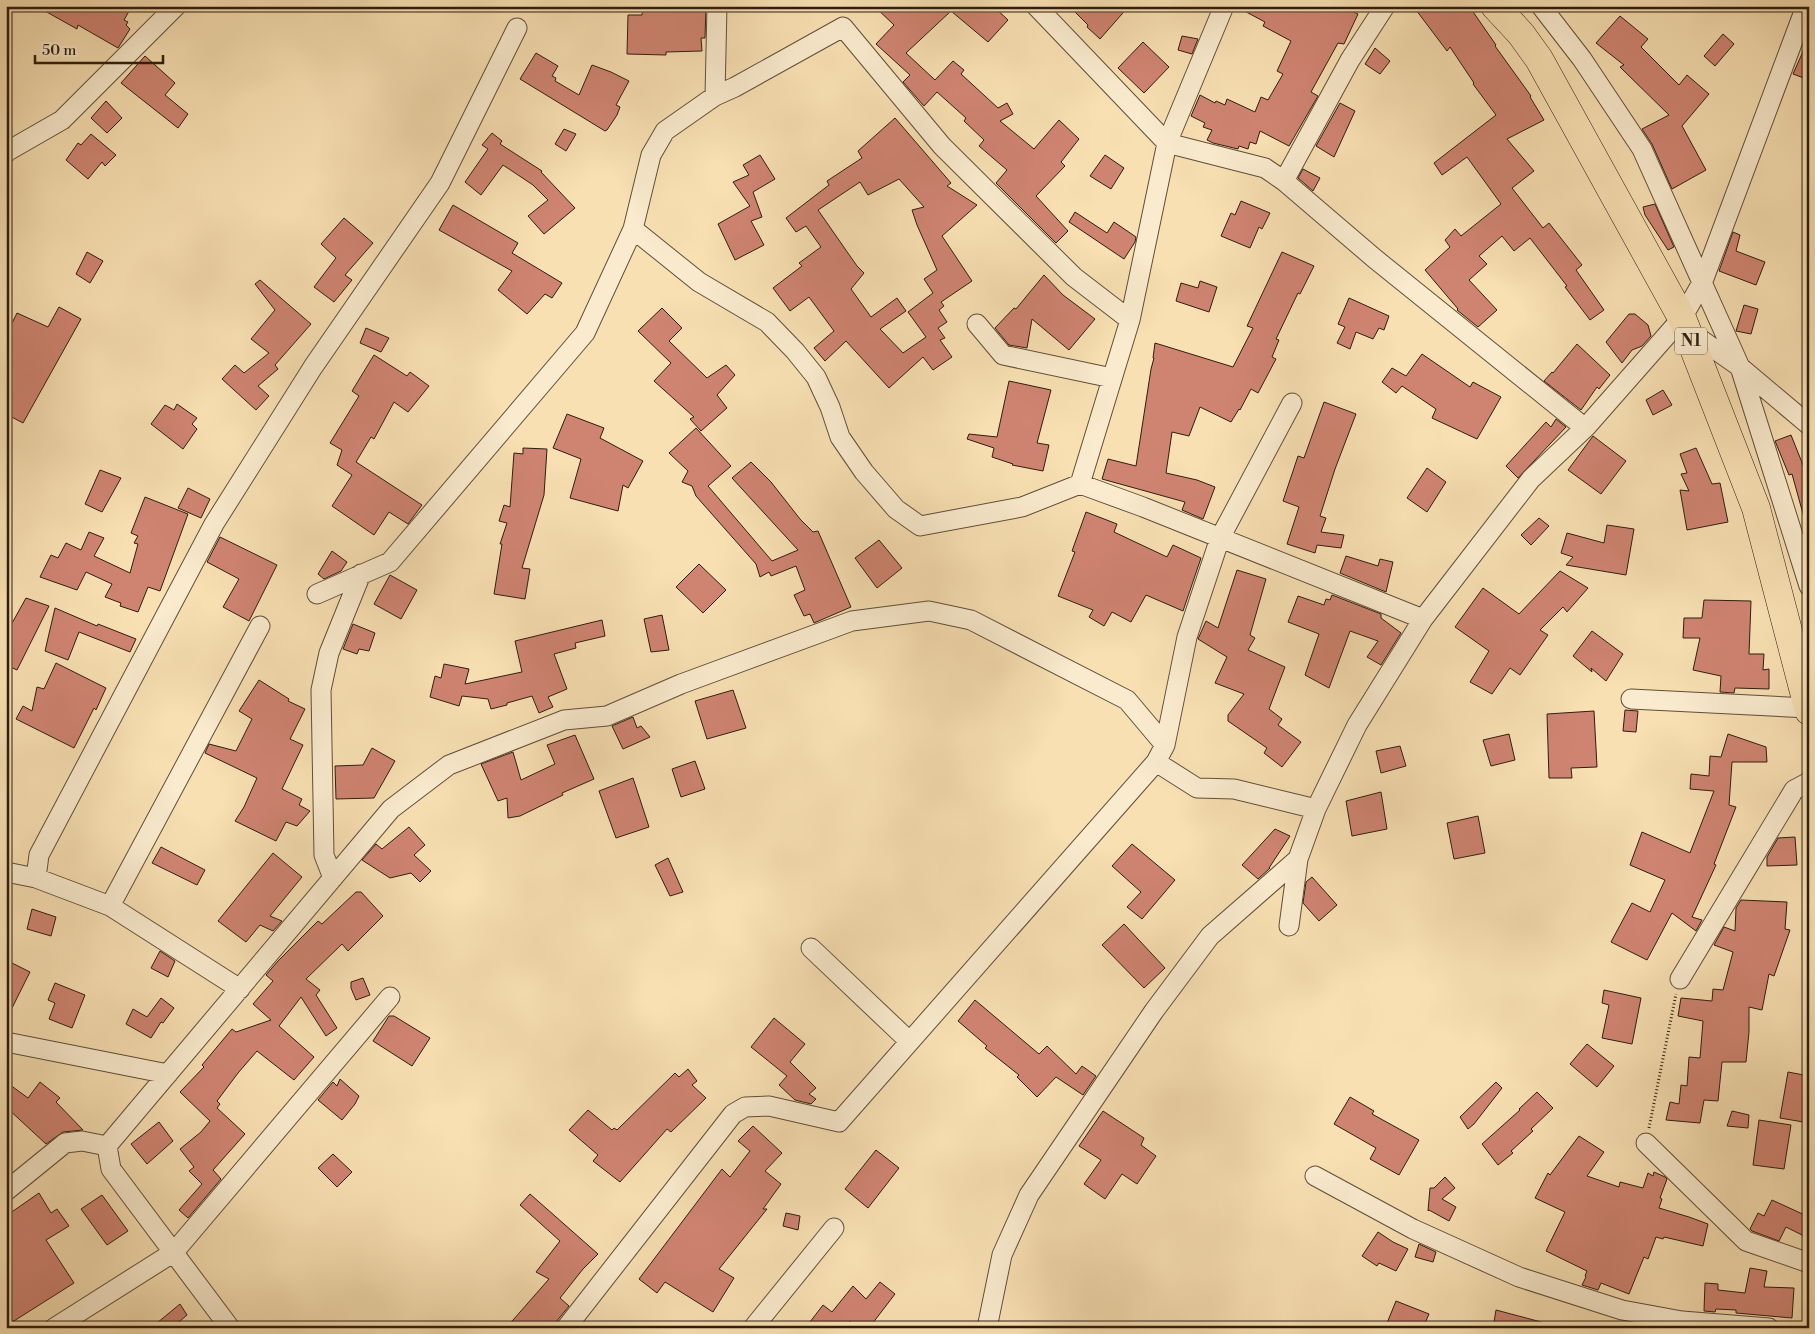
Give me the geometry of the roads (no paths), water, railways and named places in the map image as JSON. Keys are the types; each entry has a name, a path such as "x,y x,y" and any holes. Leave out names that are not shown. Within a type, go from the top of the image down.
{"highway":[{"name":"N1","path":"1495,6 1539,59 1684,324 1756,508 1808,709"}],"street":[{"path":"6,154 8,151 62,120 176,6"},
{"path":"715,96 717,6"},
{"path":"1036,6 1167,144 1265,168 1284,181 1374,258 1585,428"},
{"path":"1080,484 1130,320 1167,144 1224,6"},
{"path":"1284,181 1350,60 1385,6"},
{"path":"1541,6 1582,59 1642,150 1703,281 1740,367 1809,586"},
{"path":"1289,926 1298,859 1316,809 1357,725 1423,619 1531,479 1585,428 1684,324 1703,281 1806,6"},
{"path":"316,594 390,562 585,333 632,229 651,155 665,131 715,96 735,87 843,26 942,146 1074,277 1130,320"},
{"path":"36,878 39,855 214,524 313,368 440,183 518,28"},
{"path":"632,229 700,282 767,322 795,351 816,377 830,407 840,436 864,472 896,508 920,526 1022,507 1080,484 1423,619"},
{"path":"977,324 1003,355 1112,378"},
{"path":"1684,324 1740,367 1809,425"},
{"path":"566,1328 733,1114 745,1107 769,1106 839,1122 1156,762 1165,745 1187,637 1220,538 1292,403"},
{"path":"333,878 324,855 321,690 329,653 361,574"},
{"path":"107,1146 391,809 449,765 564,720 607,716 681,684 852,621 930,611 971,620 1127,700 1165,745"},
{"path":"110,906 260,626"},
{"path":"1631,699 1808,709"},
{"path":"1156,762 1197,788 1234,789 1316,809"},
{"path":"1680,979 1794,790 1809,782"},
{"path":"987,1328 1002,1255 1029,1195 1154,1011 1210,936 1298,859"},
{"path":"6,872 36,878 110,906 240,989"},
{"path":"811,948 909,1041"},
{"path":"54,1328 174,1252 390,997"},
{"path":"6,1042 168,1074"},
{"path":"6,1191 65,1143 82,1141 107,1146"},
{"path":"1646,1143 1746,1241 1809,1262"},
{"path":"107,1146 111,1168 230,1328"},
{"path":"1315,1176 1413,1229 1520,1277 1622,1310 1682,1321 1769,1328"},
{"path":"753,1328 834,1228"}]}
